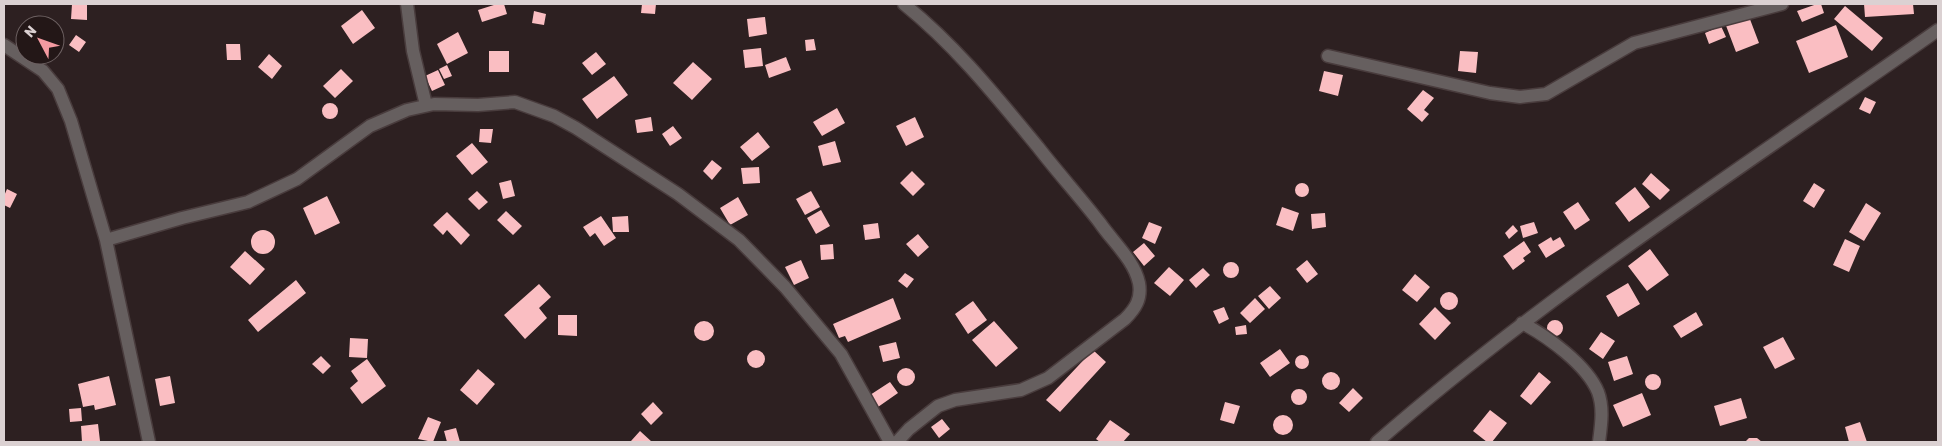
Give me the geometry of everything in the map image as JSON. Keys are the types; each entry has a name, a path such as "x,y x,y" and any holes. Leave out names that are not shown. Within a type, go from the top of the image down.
{"street":[{"path":"407,4 413,51 426,105"},
{"path":"897,442 909,429 938,406 954,400 1021,390 1048,378 1125,319 1135,309 1140,298 1139,284 1131,264 1085,204 984,79 938,32 904,4"},
{"path":"1328,56 1490,93 1520,97 1546,94 1634,42 1782,4"},
{"path":"1377,442 1427,399 1522,323 1938,30"},
{"path":"4,44 43,70 58,89 96,203 106,240 149,442"},
{"path":"106,240 182,218 248,202 297,179 370,126 407,110 426,105 515,102 554,116 678,194 739,240 821,328 841,354 890,442"},
{"path":"1522,323 1542,333 1561,348 1588,377 1598,391 1601,405 1599,442"}],"building":[{"path":"72,4 87,4 87,20 71,19"},
{"path":"497,4 504,4 507,14 482,22 478,10"},
{"path":"642,4 656,4 655,14 641,13"},
{"path":"1821,4 1824,13 1802,22 1797,11"},
{"path":"1864,4 1913,4 1914,14 1865,17"},
{"path":"1845,6 1883,38 1872,51 1834,19"},
{"path":"362,10 375,28 353,44 341,26"},
{"path":"534,11 546,14 544,25 532,23"},
{"path":"1748,14 1759,43 1736,52 1725,23"},
{"path":"765,17 767,34 749,37 747,19"},
{"path":"1836,25 1848,57 1809,73 1796,41"},
{"path":"1721,26 1726,37 1709,44 1705,33"},
{"path":"458,32 468,53 447,64 437,44"},
{"path":"76,35 86,42 79,52 69,45"},
{"path":"814,39 816,50 806,51 805,40"},
{"path":"226,44 240,44 241,60 227,60"},
{"path":"761,48 763,66 745,68 743,50"},
{"path":"489,51 509,51 509,72 489,72"},
{"path":"1460,51 1478,52 1476,73 1458,71"},
{"path":"596,52 606,64 592,75 582,63"},
{"path":"269,54 282,66 272,79 258,67"},
{"path":"786,57 791,70 769,78 765,65"},
{"path":"693,62 712,79 692,100 673,83"},
{"path":"447,65 452,76 444,79 439,69"},
{"path":"341,69 353,81 335,98 323,86"},
{"path":"438,70 445,85 432,91 425,76"},
{"path":"1324,71 1343,75 1338,96 1319,91"},
{"path":"614,76 628,95 597,119 582,99"},
{"path":"1423,90 1434,98 1424,110 1429,114 1422,122 1407,109"},
{"path":"1865,97 1876,102 1870,114 1859,109"},
{"path":"327,103 333,103 338,108 336,117 327,119 322,114 322,108"},
{"path":"837,108 845,123 822,136 813,122"},
{"path":"651,117 653,131 637,133 635,120"},
{"path":"915,117 924,137 906,146 896,126"},
{"path":"673,126 682,138 670,146 662,134"},
{"path":"480,129 493,129 491,143 479,142"},
{"path":"758,132 770,147 752,161 740,147"},
{"path":"835,141 841,162 823,166 818,146"},
{"path":"472,143 488,162 472,175 456,156"},
{"path":"712,160 722,168 712,180 703,171"},
{"path":"759,167 760,183 743,184 741,168"},
{"path":"912,171 925,184 913,196 900,183"},
{"path":"1651,173 1670,190 1660,200 1642,184"},
{"path":"511,180 515,196 503,199 499,183"},
{"path":"1299,183 1305,183 1309,190 1305,197 1299,197 1295,193 1295,187"},
{"path":"1814,183 1825,190 1814,208 1803,201"},
{"path":"1635,187 1650,207 1629,222 1615,203"},
{"path":"7,189 17,194 10,208 4,205 4,196"},
{"path":"477,191 488,202 479,210 468,199"},
{"path":"811,191 820,207 805,215 796,199"},
{"path":"327,196 340,223 315,235 303,208"},
{"path":"738,197 748,215 730,225 720,208"},
{"path":"1578,202 1590,220 1575,230 1563,212"},
{"path":"1866,203 1881,213 1864,241 1849,232"},
{"path":"1282,207 1299,213 1293,231 1276,225"},
{"path":"821,210 830,226 816,234 807,218"},
{"path":"506,211 522,226 513,235 497,220"},
{"path":"447,212 470,235 461,245 447,230 443,235 433,225"},
{"path":"1325,213 1326,227 1312,229 1311,214"},
{"path":"601,216 616,238 604,246 595,233 590,237 583,227"},
{"path":"628,216 629,232 613,232 612,217"},
{"path":"1149,222 1162,227 1155,244 1142,238"},
{"path":"1534,222 1538,233 1523,238 1520,226"},
{"path":"878,223 880,238 865,240 863,225"},
{"path":"1513,225 1518,231 1509,239 1505,233"},
{"path":"258,230 268,230 275,237 275,247 268,254 258,254 251,247 251,237"},
{"path":"918,234 929,247 918,257 906,244"},
{"path":"1551,237 1553,241 1560,237 1565,246 1546,258 1538,245"},
{"path":"1845,239 1860,246 1849,272 1833,265"},
{"path":"1524,241 1531,252 1523,258 1525,261 1513,270 1503,256"},
{"path":"1144,243 1155,256 1144,266 1133,252"},
{"path":"833,244 834,259 821,260 820,245"},
{"path":"1650,249 1669,275 1647,291 1628,266"},
{"path":"245,251 265,269 250,285 230,267"},
{"path":"801,260 809,278 794,285 785,267"},
{"path":"1307,260 1318,274 1307,283 1296,269"},
{"path":"1231,262 1237,264 1239,270 1237,276 1231,278 1225,276 1223,270 1225,264"},
{"path":"1169,267 1184,280 1170,296 1154,283"},
{"path":"1203,268 1210,275 1196,288 1189,280"},
{"path":"905,273 914,279 907,288 898,281"},
{"path":"1415,274 1430,287 1417,302 1402,290"},
{"path":"296,280 306,293 258,332 248,320"},
{"path":"1628,283 1640,304 1618,317 1606,296"},
{"path":"539,284 551,297 539,308 547,318 525,339 504,315"},
{"path":"1270,286 1281,298 1269,309 1258,296"},
{"path":"1449,292 1455,295 1458,301 1455,307 1449,310 1443,307 1440,301 1443,295"},
{"path":"893,298 901,319 848,342 845,336 839,338 833,324"},
{"path":"1255,298 1265,309 1250,323 1240,313"},
{"path":"973,301 987,320 968,334 955,314"},
{"path":"1224,307 1229,319 1219,324 1213,311"},
{"path":"1435,307 1451,323 1435,340 1419,324"},
{"path":"1696,312 1703,325 1681,338 1673,326"},
{"path":"558,315 577,315 577,336 558,335"},
{"path":"1555,320 1563,328 1555,336 1547,328"},
{"path":"704,321 711,324 714,331 711,338 704,341 697,338 694,331 697,324"},
{"path":"994,321 1018,348 996,367 972,340"},
{"path":"1246,325 1247,334 1236,335 1235,327"},
{"path":"1601,332 1615,341 1603,359 1589,349"},
{"path":"1783,337 1795,359 1775,369 1763,347"},
{"path":"350,338 368,339 367,358 349,357"},
{"path":"896,342 900,358 883,362 879,346"},
{"path":"1280,349 1290,363 1270,377 1260,363"},
{"path":"756,350 762,353 765,359 762,365 756,368 750,365 747,359 750,353"},
{"path":"1093,350 1106,362 1060,412 1046,400"},
{"path":"1302,355 1307,357 1309,362 1307,367 1302,369 1297,367 1295,362 1297,357"},
{"path":"321,356 331,366 323,374 312,364"},
{"path":"1627,356 1633,374 1614,381 1608,362"},
{"path":"367,359 386,386 362,404 350,388 358,381 351,371"},
{"path":"906,368 912,371 915,377 912,383 906,386 900,383 897,377 900,371"},
{"path":"478,369 495,384 477,405 460,390"},
{"path":"1331,372 1337,375 1340,381 1337,387 1331,390 1325,387 1322,381 1325,375"},
{"path":"1539,372 1551,382 1531,405 1520,396"},
{"path":"1653,374 1661,382 1653,390 1645,382"},
{"path":"109,376 116,405 95,410 94,405 83,407 78,384"},
{"path":"170,376 175,403 160,406 155,379"},
{"path":"890,382 898,393 878,407 870,395"},
{"path":"1353,388 1363,398 1349,412 1339,403"},
{"path":"1299,389 1307,397 1299,405 1291,397"},
{"path":"1642,393 1651,415 1623,427 1613,405"},
{"path":"1741,398 1747,418 1720,426 1714,406"},
{"path":"653,402 663,413 651,425 641,414"},
{"path":"1225,402 1240,406 1234,424 1220,420"},
{"path":"81,408 82,421 70,422 69,409"},
{"path":"1490,410 1507,423 1492,442 1487,442 1473,431"},
{"path":"1283,415 1290,418 1293,425 1290,432 1283,435 1276,432 1273,425 1276,418"},
{"path":"428,417 441,422 433,442 418,439"},
{"path":"942,419 950,429 939,438 931,427"},
{"path":"1110,420 1130,434 1123,442 1100,442 1096,439"},
{"path":"1860,422 1867,442 1849,442 1845,427"},
{"path":"98,424 100,441 82,442 81,426"},
{"path":"456,428 460,442 447,442 444,431"},
{"path":"640,431 652,442 632,442"},
{"path":"1749,438 1757,438 1762,442 1745,442"}]}
